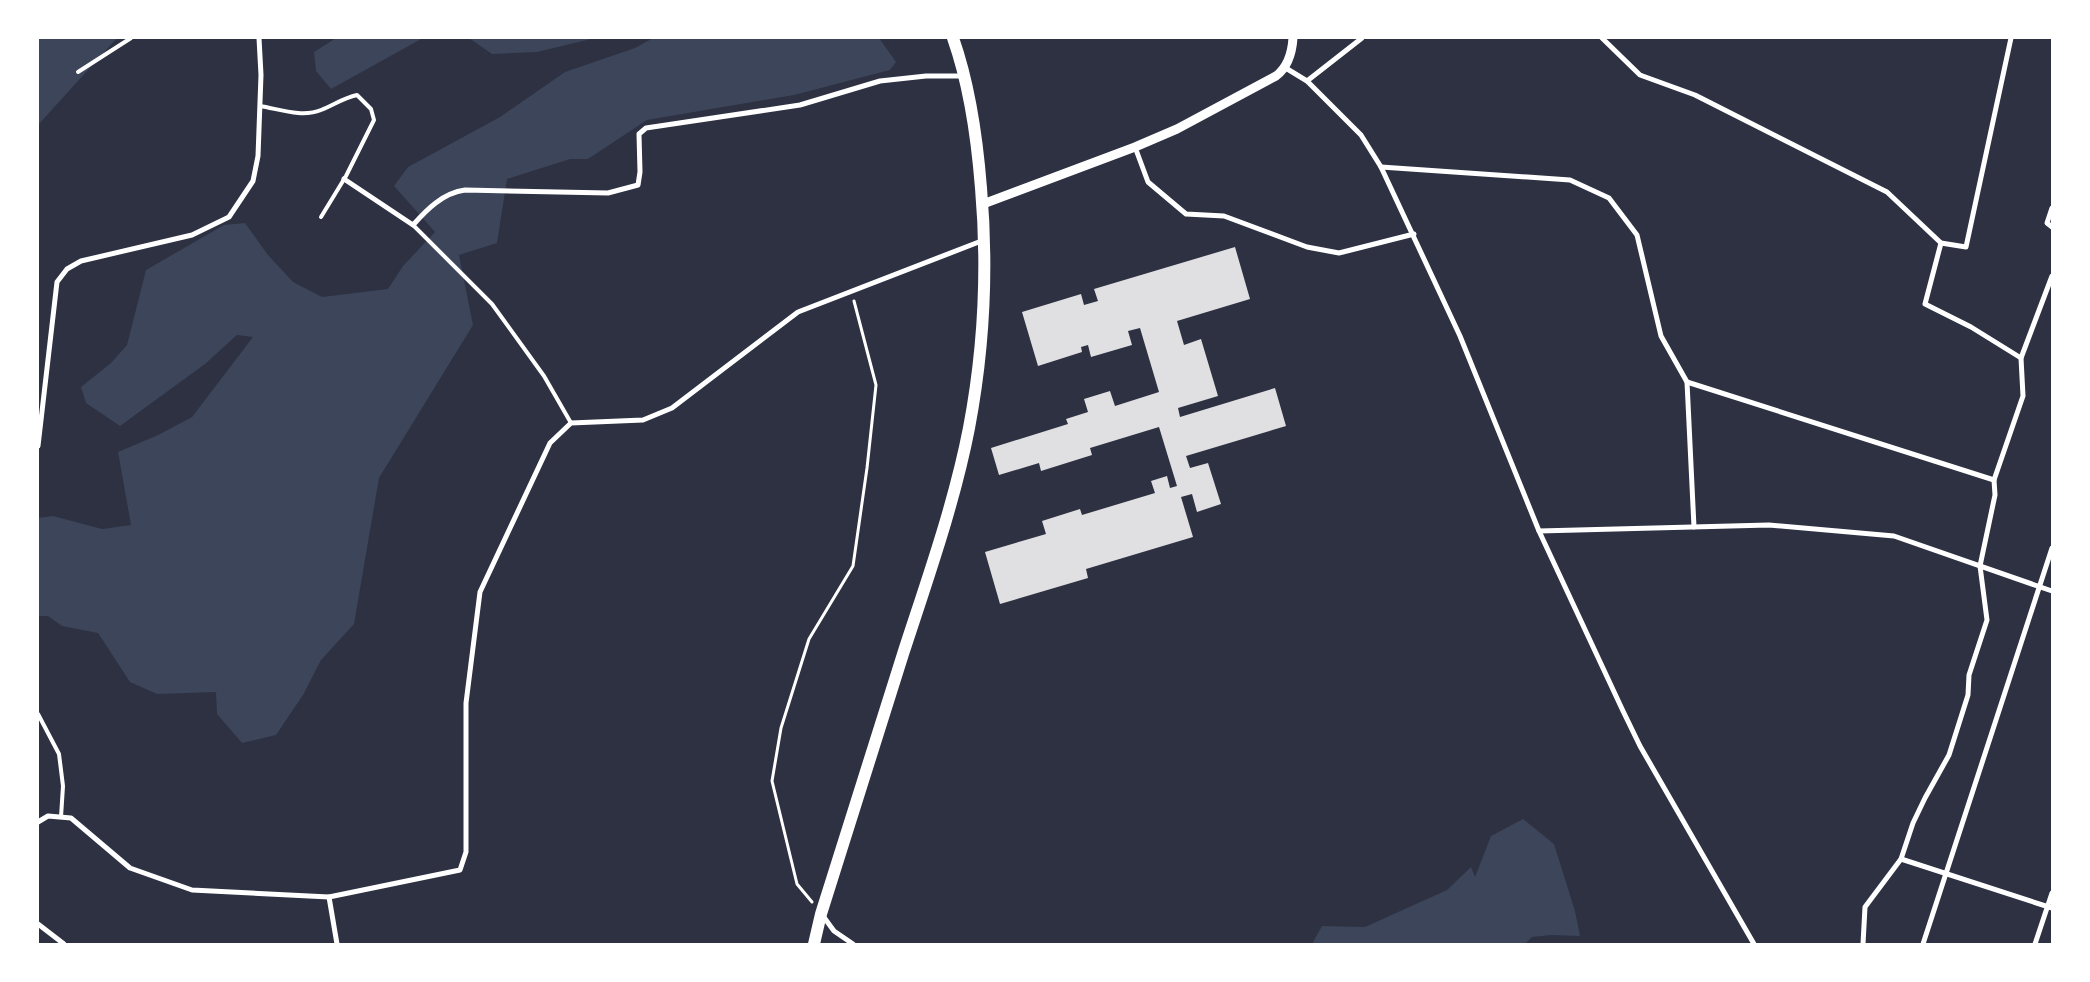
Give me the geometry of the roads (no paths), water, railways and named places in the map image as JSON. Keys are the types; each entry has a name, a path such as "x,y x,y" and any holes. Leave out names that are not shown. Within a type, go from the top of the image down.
{"main road":[{"path":"814,944 821,914 928,576 961,463 969,428 982,336 984,240 977,141 965,76 952,38"}],"street":[{"path":"38,446 57,282 67,269 81,261 192,235 229,217 253,181 258,156 260,106 259,38"},
{"path":"982,204 1135,147 1177,129 1276,76 1289,59 1293,38"},
{"path":"1306,81 1362,38"},
{"path":"1602,38 1640,75 1695,95 1886,192 1941,243 1966,247 2011,38"},
{"path":"1284,67 1306,81 1361,135 1381,167 1414,234 1460,336 1539,531 1640,746 1754,944"},
{"path":"344,179 413,225 429,208 454,192 465,190 608,193 638,185 640,172 639,134 646,128 800,105 880,81 926,76 965,76"},
{"path":"1135,147 1148,182 1186,214 1224,216 1307,247 1339,253 1414,234"},
{"path":"1381,167 1570,180 1609,198 1637,235 1661,336 1687,382 1694,527"},
{"path":"2052,208 2047,222 2052,227"},
{"path":"38,822 48,816 70,818 130,868 192,890 329,897 460,870 466,852 466,703 480,592 550,444 571,423 643,420 672,408 798,312 984,240"},
{"path":"1941,243 1925,304 1971,327 2020,358"},
{"path":"1863,944 1865,907 1901,859 1917,815 1949,755 1968,695 1969,675 1987,620 1980,566 1995,495 1994,480 2023,396 2020,358 2052,276"},
{"path":"1687,382 1994,480"},
{"path":"1539,531 1769,524 1894,536 2052,591"},
{"path":"1923,944 2052,548"},
{"path":"1901,859 2050,907"},
{"path":"2035,944 2050,907 2052,892"},
{"path":"329,897 337,944"},
{"path":"821,914 834,931 853,944"},
{"path":"38,924 64,944"}],"lane":[{"path":"78,72 131,38"},
{"path":"260,106 305,114 321,111 344,98 357,95 371,109 374,120 344,179 321,217"},
{"path":"413,225 492,304 544,376 571,423"},
{"path":"38,714 59,754 63,786 61,818"}]}
